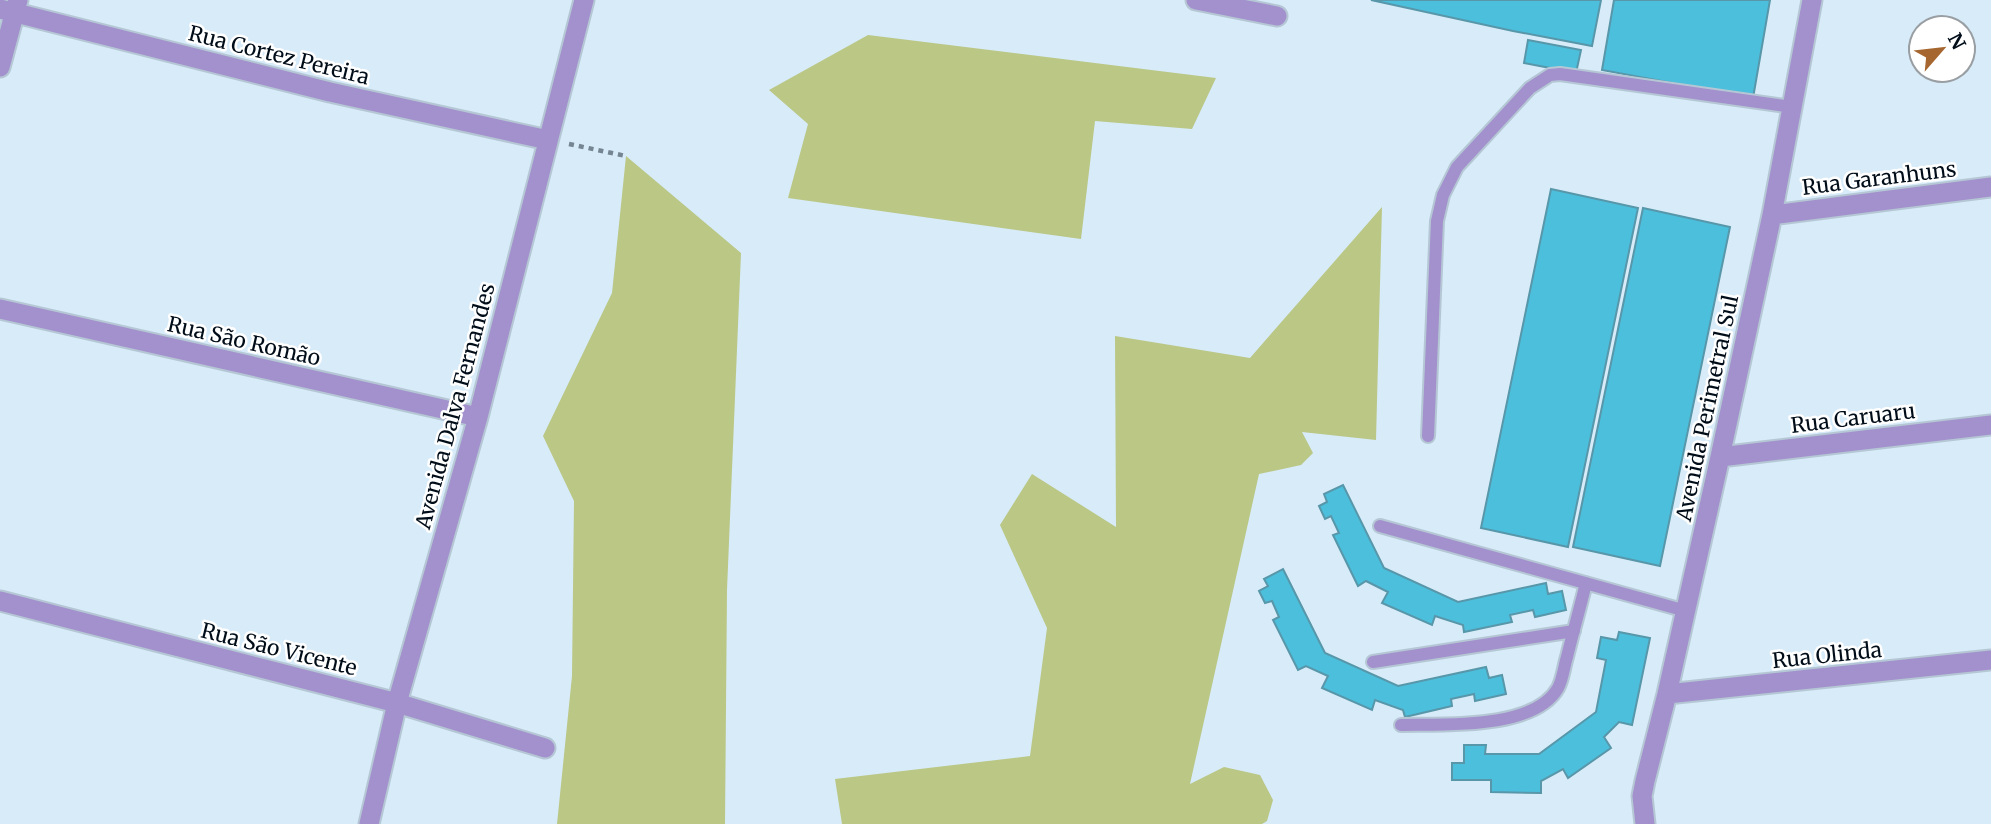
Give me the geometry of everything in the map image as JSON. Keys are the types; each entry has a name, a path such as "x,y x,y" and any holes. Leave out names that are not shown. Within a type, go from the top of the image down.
{"street":[{"name":"Avenida Dalva Fernandes","path":"369,824 397,702 478,417 584,0"},
{"path":"1196,0 1277,16"},
{"name":"Avenida Perimetral Sul","path":"1645,824 1642,796 1645,781 1686,611 1772,215 1812,0"},
{"name":"Rua Cortez Pereira","path":"11,7 330,92 548,140"},
{"path":"0,67 11,7"},
{"name":"Rua Garanhuns","path":"1772,215 1991,187"},
{"name":"Rua São Romão","path":"0,309 478,417"},
{"name":"Rua Caruaru","path":"1720,457 1991,425"},
{"name":"Rua São Vicente","path":"0,601 397,702 545,748"},
{"name":"Rua Olinda","path":"1667,694 1991,660"}],"lane":[{"path":"1428,436 1437,221 1443,195 1457,167 1530,88 1550,75 1560,74 1792,107"},
{"path":"1380,526 1686,611"},
{"path":"1401,725 1477,724 1527,712 1546,702 1559,687 1586,583"},
{"path":"1373,662 1573,631"}],"path":[{"path":"548,140 626,156"}],"green space":[{"path":"868,35 1216,78 1192,129 1095,121 1081,239 788,198 808,124 769,90"},
{"path":"626,156 741,253 727,590 725,824 557,824 572,676 574,501 543,436 612,293"},
{"path":"1382,207 1376,440 1302,432 1313,453 1301,465 1259,474 1190,784 1224,767 1260,775 1273,800 1267,821 1262,824 842,824 835,779 1030,756 1047,628 1000,525 1032,474 1116,527 1115,336 1250,358"}],"building":[{"path":"1371,0 1601,0 1592,46"},
{"path":"1614,0 1770,0 1753,98 1602,70"},
{"path":"1528,40 1581,50 1576,73 1524,63"},
{"path":"1551,189 1638,208 1568,547 1481,528"},
{"path":"1643,208 1730,227 1660,566 1573,547"},
{"path":"1343,485 1384,568 1458,602 1546,583 1548,594 1562,591 1566,610 1535,617 1533,610 1510,615 1512,622 1464,632 1463,625 1435,616 1432,625 1382,603 1388,592 1366,581 1358,586 1333,535 1339,533 1331,516 1325,519 1319,506 1327,502 1324,494"},
{"path":"1283,569 1325,653 1398,686 1486,667 1489,678 1502,675 1506,694 1475,701 1474,694 1451,699 1452,706 1405,717 1403,710 1375,700 1372,710 1322,688 1328,676 1306,666 1298,670 1273,620 1279,617 1272,601 1265,603 1259,591 1268,586 1264,579"},
{"path":"1619,632 1650,638 1632,725 1619,722 1604,737 1611,748 1568,778 1563,769 1541,781 1541,793 1491,792 1491,780 1452,780 1452,763 1464,763 1464,745 1486,745 1485,754 1539,754 1596,712 1606,660 1597,658 1601,637 1617,640"}]}
